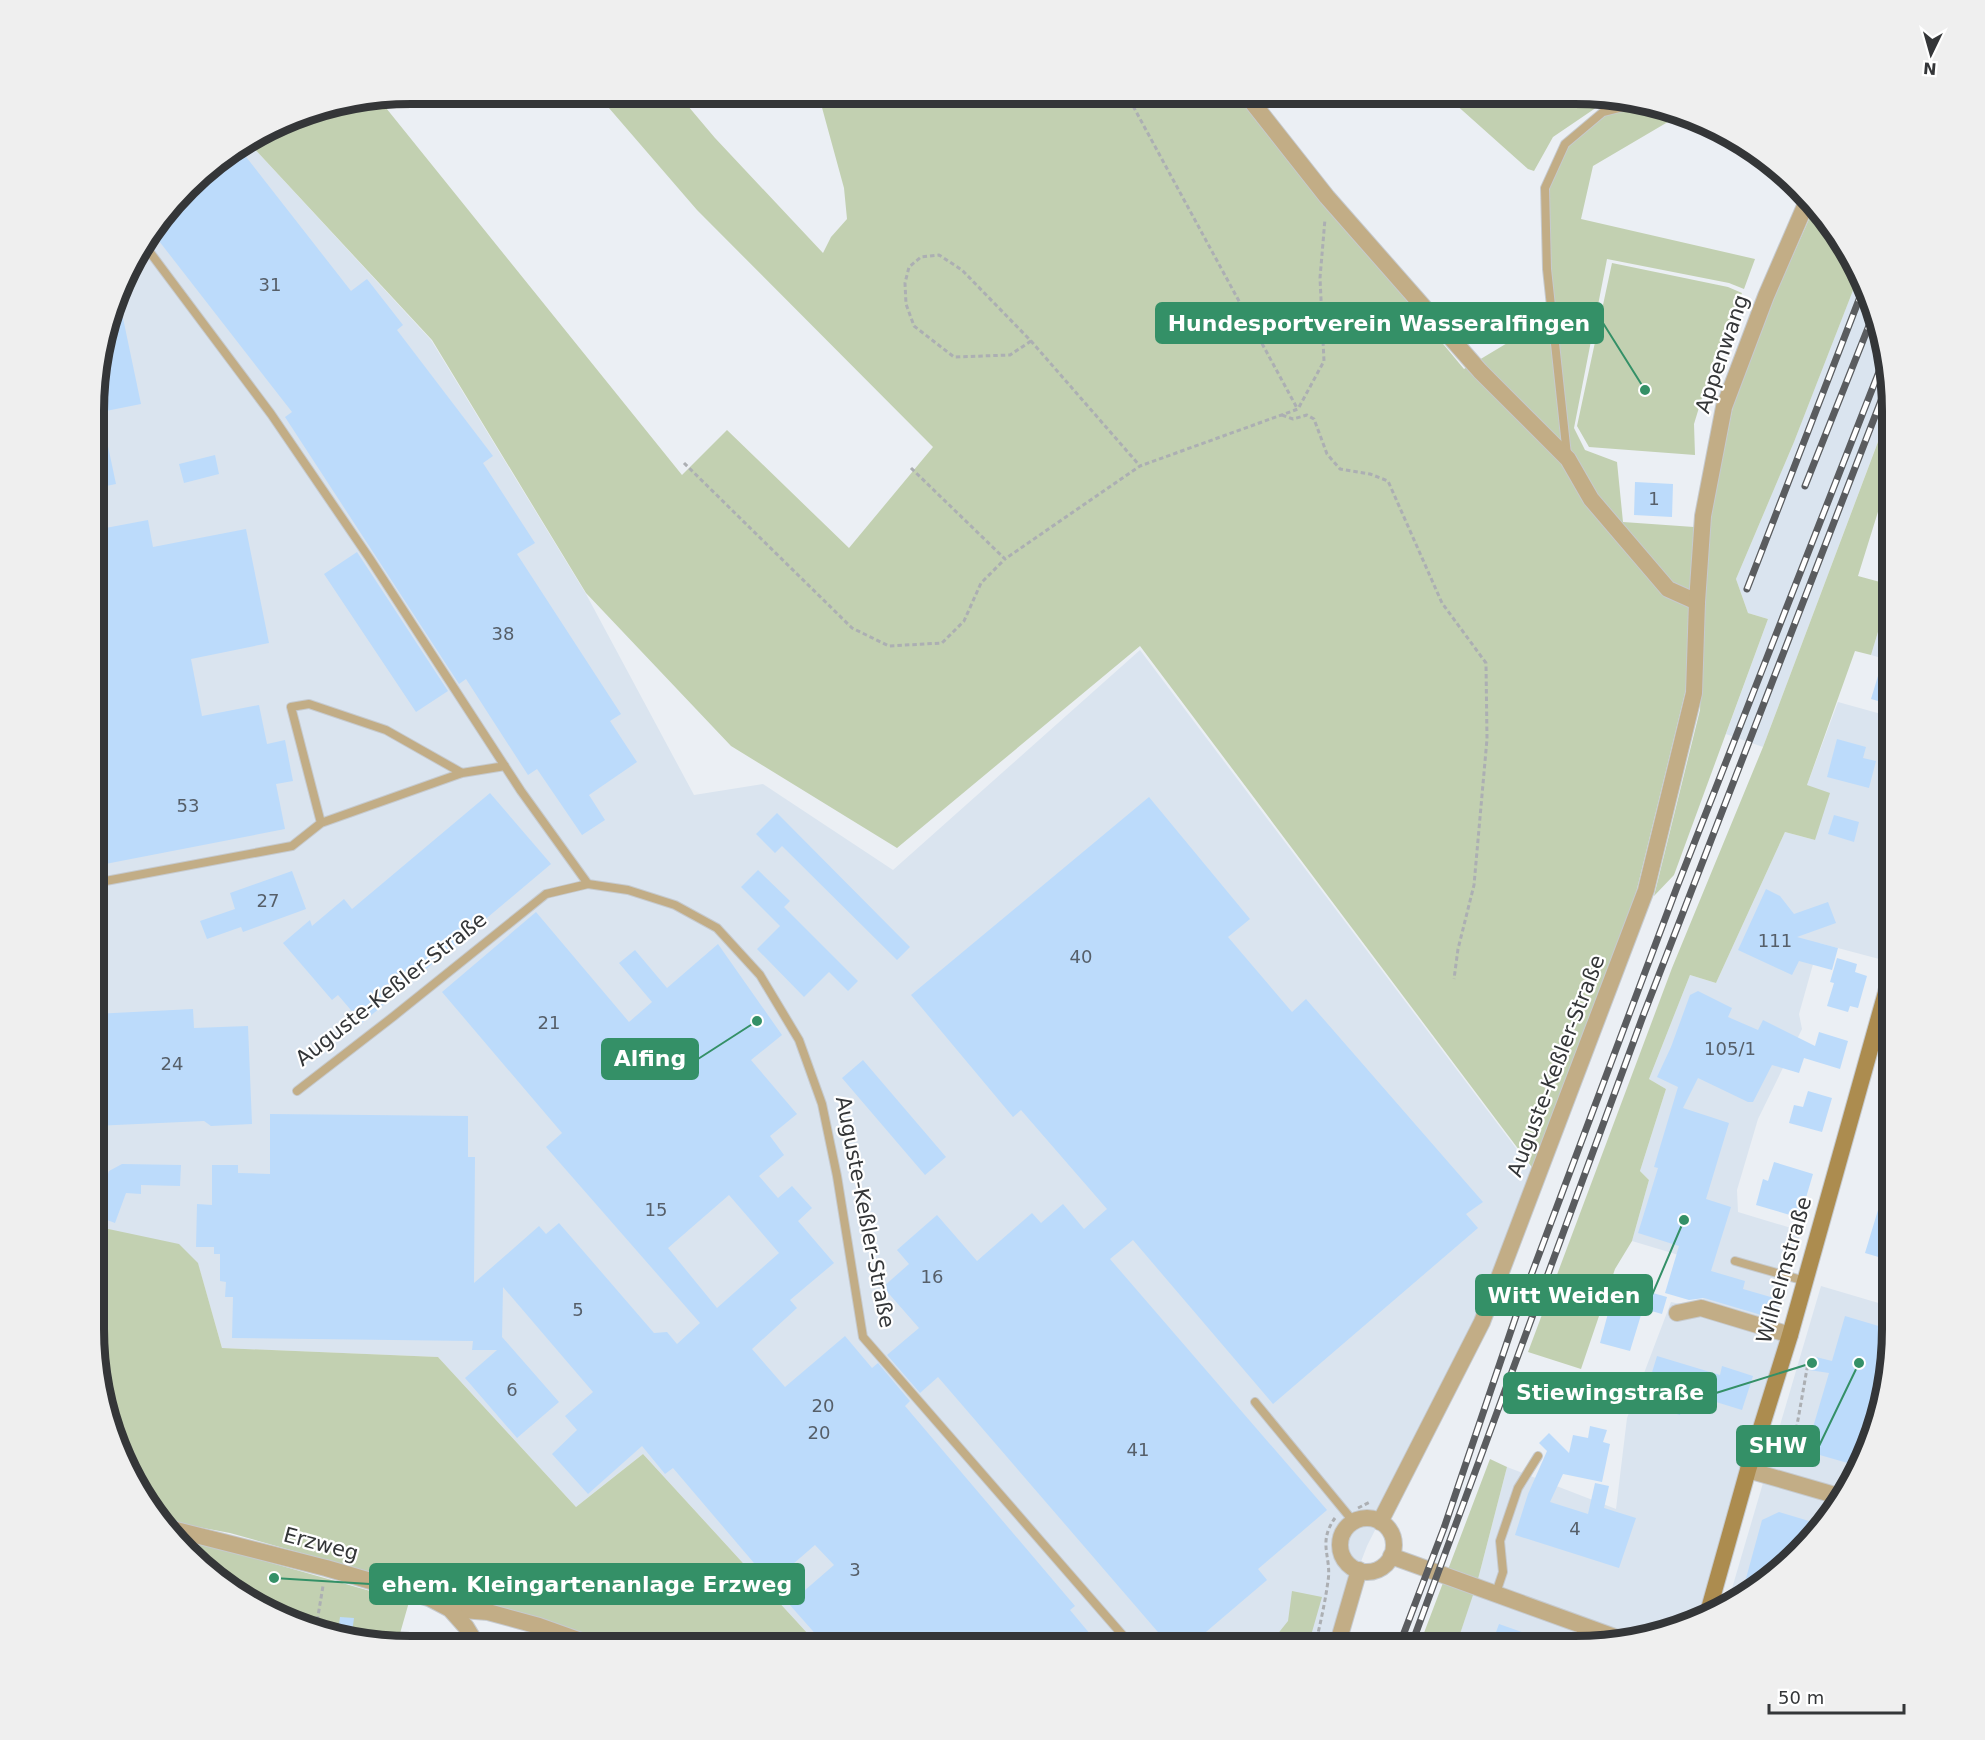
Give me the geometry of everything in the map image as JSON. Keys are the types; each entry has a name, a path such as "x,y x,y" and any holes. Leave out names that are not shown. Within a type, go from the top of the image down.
{"main road":[{"name":"Wilhelmstraße","path":"1710,1605 1748,1470 1790,1335 1882,1007"}],"street":[{"path":"1253,103 1327,196 1480,371 1568,459 1591,499 1668,589 1696,602"},
{"name":"Appenwang","path":"1696,602 1703,516 1724,407 1766,296 1804,207"},
{"name":"Auguste-Keßler-Straße","path":"1380,1522 1482,1322 1646,890 1694,693 1696,602"},
{"path":"1677,1313 1701,1308 1790,1335"},
{"path":"1748,1470 1833,1495"},
{"path":"1350,1516 1370,1518 1380,1522 1390,1532 1393,1539 1391,1556 1380,1568 1372,1571 1359,1570 1348,1565 1340,1550 1342,1534 1350,1516"},
{"name":"Erzweg","path":"179,1531 326,1568 429,1599 450,1609 488,1612 567,1636"},
{"path":"1391,1556 1609,1635"},
{"path":"1340,1636 1359,1570"},
{"path":"450,1609 471,1636"}],"lane":[{"path":"1568,459 1547,269 1545,188 1565,144 1603,112 1622,107"},
{"path":"149,251 271,414 370,559 505,766 588,884"},
{"path":"321,824 291,707 309,704 386,730 462,773"},
{"path":"103,881 292,846 321,824 462,773 505,766"},
{"name":"Auguste-Keßler-Straße","path":"297,1090 546,894 588,884 628,890 675,905 717,928 760,975 799,1040 822,1104 837,1176 863,1337 1123,1636"},
{"path":"1735,1261 1805,1281"},
{"path":"1255,1402 1350,1516"},
{"path":"1496,1593 1503,1572 1500,1541 1518,1488 1538,1456"}],"path":[{"path":"1131,103 1298,409"},
{"path":"684,463 852,628 889,646 942,643 964,621 981,583 1005,559 1140,465 1298,409 1324,361 1320,278 1327,196"},
{"path":"1032,340 1010,355 954,357 914,326 906,304 905,283 909,267 921,257 939,255 962,270 1032,340 1140,465"},
{"path":"1282,415 1293,419 1307,414 1314,419 1327,454 1340,469 1370,474 1388,482 1442,603 1486,663 1487,739 1474,885 1458,949 1454,979"},
{"path":"911,468 1005,559"},
{"path":"1788,1482 1796,1458 1793,1448 1808,1363 1812,1363"},
{"path":"1317,1636 1329,1578 1325,1551 1328,1528 1335,1518 1350,1516 1374,1500"},
{"path":"317,1622 326,1568"}],"shaded area":[{"path":"253,147 431,340 586,594 694,795 763,784 893,870 1140,650 1534,1172 1480,1322 1367,1546 1345,1603 1337,1636 810,1636 643,1454 576,1507 438,1357 222,1348 198,1264 103,1237 103,410 109,350 120,312 135,274 167,223 193,193 223,167"},
{"path":"1855,286 1876,350 1881,390 1882,431 1763,747 1726,734 1768,619 1748,613 1736,579 1794,442"},
{"path":"1882,619 1882,658 1871,655"},
{"path":"1838,702 1882,714 1882,960 1819,943 1799,1014 1802,1029 1758,1119 1737,1190 1738,1212 1801,1231 1773,1329 1785,1333 1706,1607 1654,1626 1615,1634 1477,1583 1507,1467 1616,1509 1627,1418 1671,1302 1701,1308 1712,1265 1632,1241 1649,1180 1640,1171 1666,1089 1649,1079 1690,975 1716,983 1785,832 1815,840 1807,785"},
{"path":"1821,1286 1882,1304 1881,1350 1876,1390 1865,1428 1850,1466 1818,1517 1792,1547 1762,1573 1730,1594"},
{"path":"1474,1590 1597,1636 1595,1636 1459,1636"}],"green space":[{"path":"605,103 685,103 715,138 823,253 831,237 847,219 844,188 820,103 1242,103 1464,369 1552,316 1545,188 1565,144 1603,112 1622,107 1672,120 1593,166 1581,219 1755,259 1744,289 1729,283 1607,259 1574,428 1585,450 1617,462 1623,522 1694,527 1691,645 1686,689 1637,889 1590,1030 1534,1170 1140,646 897,848 731,746 586,593 432,340 253,147 274,135 312,120 350,109 383,105 682,475 727,430 849,548 933,447 697,210"},
{"path":"1454,103 1601,105 1553,137 1534,171 1528,169"},
{"path":"1811,215 1830,240 1855,286 1794,442 1736,579 1748,613 1768,619 1674,875 1654,896 1700,710 1710,520 1733,406 1777,291"},
{"path":"1612,263 1728,287 1742,293 1715,355 1694,424 1695,455 1589,447 1577,426"},
{"path":"1882,431 1882,499 1858,576 1882,583 1882,619 1871,655 1855,651 1807,785 1830,793 1815,840 1785,832 1716,983 1690,975 1649,1079 1666,1089 1640,1171 1649,1180 1632,1241 1615,1269 1581,1369 1528,1352 1672,968 1763,747"},
{"path":"103,1228 179,1244 198,1263 222,1348 438,1357 576,1507 643,1454 810,1636 586,1636 539,1620 230,1533 172,1523 167,1517 135,1466 120,1428 109,1390 103,1330"},
{"path":"1490,1459 1507,1467 1477,1583 1459,1636 1423,1636"},
{"path":"186,1539 409,1602 399,1636 370,1634 331,1626 274,1605 240,1585 223,1573"},
{"path":"1292,1591 1322,1597 1311,1636 1276,1636 1288,1621"}],"building":[{"path":"243,153 351,291 367,279 403,325 397,330 493,456 483,463 535,543 517,554 621,714 610,721 637,762 589,795 605,820 582,835 537,769 528,775 466,679 459,684 285,417 292,412 157,238 193,193"},
{"path":"121,309 141,404 103,412 109,350"},
{"path":"103,423 116,484 103,487"},
{"path":"215,455 219,474 184,483 179,464"},
{"path":"1635,482 1673,484 1672,517 1634,515"},
{"path":"148,520 153,547 246,529 269,643 191,659 202,716 259,705 267,744 285,740 293,781 276,784 285,829 103,864 103,528"},
{"path":"357,552 448,691 416,712 324,574"},
{"path":"1882,663 1882,702 1871,699"},
{"path":"1837,739 1866,747 1863,758 1876,761 1869,788 1827,777"},
{"path":"490,793 551,864 362,1023 338,995 332,1000 283,943 310,920 312,926 344,899 352,909"},
{"path":"1149,797 1250,919 1228,937 1292,1012 1306,999 1483,1202 1466,1214 1478,1228 1273,1404 1133,1240 1110,1259 1327,1510 1258,1569 1267,1580 1201,1636 1187,1636 1184,1633 1181,1636 1161,1636 938,1377 920,1393 887,1355 919,1328 883,1287 909,1264 897,1250 937,1215 977,1261 1032,1213 1041,1223 1063,1204 1084,1229 1107,1209 1021,1110 1013,1117 911,995"},
{"path":"777,813 910,947 897,960 782,846 775,853 756,834"},
{"path":"1834,815 1859,822 1854,842 1828,834"},
{"path":"758,870 790,901 784,907 858,981 848,991 829,972 804,997 757,949 780,926 741,887"},
{"path":"292,871 306,909 243,932 241,927 207,939 200,921 235,909 230,893"},
{"path":"1766,889 1780,896 1794,914 1828,902 1836,923 1797,937 1838,948 1832,970 1799,961 1792,975 1738,950"},
{"path":"536,912 629,1022 652,1002 619,963 635,950 667,988 718,944 782,1035 751,1060 797,1114 770,1136 784,1155 759,1176 778,1198 792,1186 812,1208 798,1221 834,1263 790,1300 797,1308 752,1349 785,1387 845,1336 872,1368 878,1363 910,1401 905,1406 1075,1606 1070,1610 1092,1636 817,1636 789,1604 834,1565 815,1545 771,1583 673,1468 665,1474 642,1446 588,1494 552,1454 577,1430 565,1416 593,1392 503,1287 502,1337 559,1402 517,1438 465,1378 497,1350 472,1350 473,1341 232,1338 233,1297 225,1297 226,1282 220,1281 220,1254 214,1254 214,1247 196,1247 197,1204 212,1205 212,1165 238,1165 238,1173 270,1174 270,1114 468,1116 468,1157 475,1157 474,1283 539,1226 546,1234 559,1223 654,1333 667,1332 677,1344 700,1323 546,1147 562,1133 442,992","holes":["729,1195 779,1253 717,1308 668,1248"]},
{"path":"1837,958 1857,964 1855,972 1867,976 1858,1008 1850,1006 1848,1012 1827,1006 1834,983 1830,982"},
{"path":"1698,991 1732,1008 1728,1017 1758,1030 1763,1020 1815,1046 1819,1032 1848,1041 1840,1069 1804,1058 1799,1073 1772,1065 1753,1102 1748,1102 1698,1078 1683,1108 1729,1123 1706,1199 1731,1207 1711,1271 1745,1281 1743,1289 1774,1298 1768,1317 1704,1298 1689,1300 1665,1293 1679,1246 1638,1233 1658,1168 1654,1167 1678,1087 1657,1077 1690,995"},
{"path":"193,1009 194,1028 248,1026 252,1124 211,1126 204,1121 103,1126 103,1014"},
{"path":"863,1060 946,1157 925,1175 842,1078"},
{"path":"1808,1091 1832,1098 1822,1132 1789,1123 1794,1105 1803,1107"},
{"path":"1774,1162 1813,1174 1800,1218 1756,1205 1763,1179 1768,1181"},
{"path":"122,1164 181,1165 180,1186 141,1185 141,1194 126,1193 115,1223 103,1218 103,1189 109,1171"},
{"path":"1878,1210 1882,1211 1882,1258 1865,1253"},
{"path":"1646,1291 1667,1297 1662,1314 1641,1308"},
{"path":"1610,1306 1641,1315 1630,1351 1600,1343"},
{"path":"1845,1316 1882,1327 1876,1390 1865,1428 1851,1464 1806,1451 1829,1373 1809,1370 1812,1356 1832,1361"},
{"path":"1657,1356 1720,1375 1722,1366 1753,1376 1742,1410 1687,1393 1680,1415 1647,1405 1655,1380 1650,1379"},
{"path":"1590,1426 1607,1430 1603,1442 1610,1444 1602,1482 1563,1474 1550,1502 1588,1514 1595,1483 1609,1486 1604,1508 1636,1518 1619,1568 1515,1535 1528,1494 1547,1451 1539,1443 1549,1433 1569,1453 1573,1435 1588,1438"},
{"path":"1779,1512 1813,1522 1792,1547 1744,1586 1762,1520"},
{"path":"340,1617 354,1618 352,1631 338,1628"},
{"path":"1499,1624 1533,1636 1495,1636"}],"railway":[{"path":"1747,589 1860,298"},
{"path":"1805,486 1869,325"},
{"path":"1403,1636 1444,1528 1517,1313 1677,887 1879,371"},
{"path":"1415,1636 1643,1016 1881,399"}],"place":[{"name":"Hundesportverein Wasseralfingen","path":"1645,390"},
{"name":"Alfing","path":"757,1021"},
{"name":"Witt Weiden","path":"1684,1220"},
{"name":"Stiewingstraße","path":"1812,1363"},
{"name":"SHW","path":"1859,1363"},
{"name":"ehem. Kleingartenanlage Erzweg","path":"274,1578"}]}
